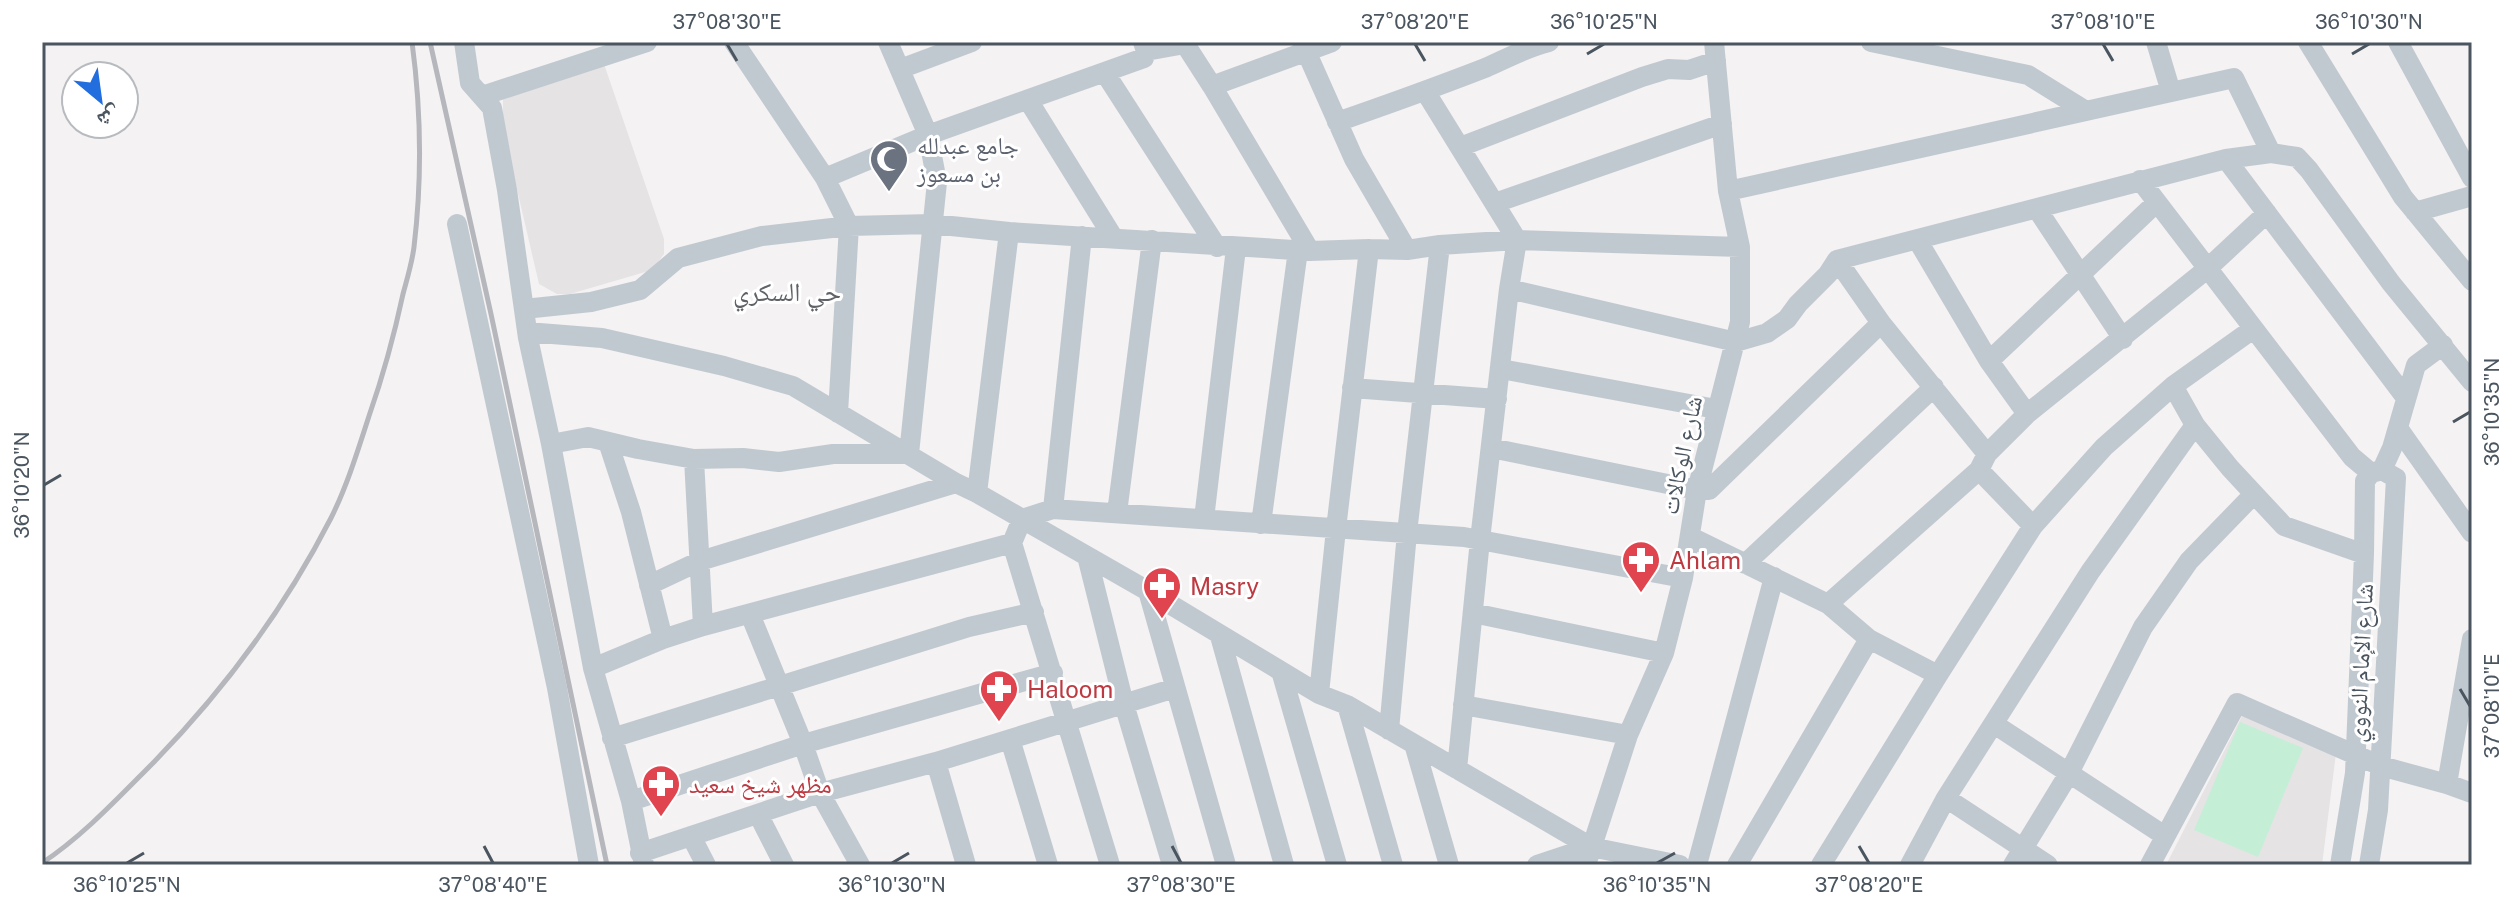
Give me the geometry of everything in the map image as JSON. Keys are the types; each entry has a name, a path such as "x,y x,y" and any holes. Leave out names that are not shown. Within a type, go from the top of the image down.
{"street":[{"path":"464,42 470,83 492,108 527,332 593,668 631,801 642,859 691,836 820,793 936,762 1175,688"},
{"path":"482,96 647,42"},
{"path":"734,42 825,178 849,226 838,413"},
{"path":"888,42 928,135 937,182 909,454"},
{"path":"900,69 972,42"},
{"path":"1212,86 1304,47 1332,42"},
{"path":"1337,122 1549,42"},
{"path":"1871,42 2028,75 2086,111"},
{"path":"2156,42 2171,92"},
{"path":"2308,42 2403,197 2472,281"},
{"path":"2398,42 2472,178"},
{"path":"825,178 928,135 1144,58 1144,46 1185,44 1212,86 1304,251 1261,524"},
{"path":"1304,47 1354,159 1407,250"},
{"path":"1460,147 1642,77 1668,69 1689,70 1715,51"},
{"name":"شارع الوكالات","path":"1588,856 1628,735 1664,653 1683,578 1697,490 1736,342 1741,310 1740,247 1728,191 1715,51"},
{"path":"1105,73 1227,248 1204,519"},
{"path":"1728,191 2234,78 2271,153"},
{"path":"1425,91 1517,240 1480,540 1457,769"},
{"path":"1028,100 1113,237"},
{"path":"1495,203 1722,124"},
{"path":"1509,289 1736,342 1767,333 1787,319 1837,260 2140,180 2226,159 2271,153 2297,157 2309,170 2391,283 2472,382"},
{"path":"2226,159 2406,398"},
{"path":"2140,180 2352,457 2376,471"},
{"path":"2415,212 2472,196"},
{"path":"1989,361 2156,203"},
{"path":"2037,209 2123,339"},
{"path":"1828,604 1983,462 2027,414 2207,269 2267,213"},
{"path":"457,224 554,673 589,865"},
{"path":"524,309 591,302 640,290 678,258 762,236 849,226 932,224 1227,248 1304,251 1407,250 1517,240 1740,247"},
{"path":"977,493 1009,232"},
{"path":"1053,509 1082,236"},
{"path":"1117,513 1152,240"},
{"path":"1918,241 1989,361 2027,414"},
{"path":"1389,730 1407,533 1440,245"},
{"path":"1319,694 1369,249"},
{"path":"1837,260 1881,323 1934,387 1983,462 2033,526"},
{"path":"1491,448 1709,490 1881,323"},
{"path":"1821,865 2033,526 2104,447 2173,386 2253,329"},
{"path":"527,332 602,338 724,366 793,386 956,483 1148,591 1319,694 1347,705 1457,769 1588,856"},
{"path":"2340,865 2355,773 2365,481 2376,471 2398,428 2416,365 2443,345"},
{"path":"1501,369 1716,409"},
{"path":"2173,386 2195,425 2284,526 2364,554"},
{"path":"1745,564 1934,387"},
{"path":"1352,388 1497,399"},
{"path":"1910,865 1946,798 2090,572 2195,425"},
{"path":"2398,428 2472,533"},
{"path":"551,444 588,437 694,459 743,458 779,462 833,454 909,454"},
{"path":"608,442 631,512 663,639"},
{"path":"694,459 703,626"},
{"name":"شارع الإمام النووي","path":"2369,865 2378,810 2396,478 2376,471"},
{"path":"649,585 700,561 956,483"},
{"path":"2018,858 2068,775 2143,627 2189,561 2254,494"},
{"path":"1110,865 1012,543 1022,519 1053,509 1407,533 1480,540 1683,578"},
{"path":"1691,537 1828,604 1869,639 1938,675"},
{"path":"593,668 703,626 1012,543"},
{"path":"1087,556 1124,704 1172,865"},
{"path":"1697,865 1774,577"},
{"path":"1148,591 1226,865"},
{"path":"612,738 969,627 1034,612"},
{"path":"1473,613 1664,653"},
{"path":"750,614 820,793 860,865"},
{"path":"1220,636 1284,865"},
{"path":"1737,865 1869,639"},
{"path":"2447,784 2472,639"},
{"path":"1281,671 1337,865"},
{"path":"631,801 803,744 1053,673"},
{"path":"2150,865 2237,703 2356,757 2472,793"},
{"path":"1347,705 1393,865"},
{"path":"1463,705 1628,735"},
{"path":"1994,724 2165,836"},
{"path":"1010,739 1048,865"},
{"path":"1414,744 1449,865"},
{"path":"936,762 966,865"},
{"path":"1946,798 2018,858 2048,865"},
{"path":"758,814 784,865"},
{"path":"691,836 706,865"},
{"path":"1537,865 1588,856 1680,865"}],"shaded area":[{"path":"604,64 664,239 664,254 652,270 570,294 557,294 539,284 503,129 503,98"},
{"path":"2242,716 2336,753 2322,865 2166,865"}],"green space":[{"path":"2240,722 2303,748 2258,857 2194,830"}],"railway":[{"path":"42,863 100,816 180,735 229,677 294,584 337,506 384,371 413,253 419,144 412,42"},
{"path":"430,42 491,314 607,865"}],"place":[{"name":"جامع عبدلله بن مسعوز","path":"889,193"},
{"name":"Ahlam","path":"1641,594"},
{"name":"Masry","path":"1162,620"},
{"name":"Haloom","path":"999,723"},
{"name":"مظهر شيخ سعيد","path":"661,818"}],"district":[{"name":"حي السكري","path":"787,291"}]}
